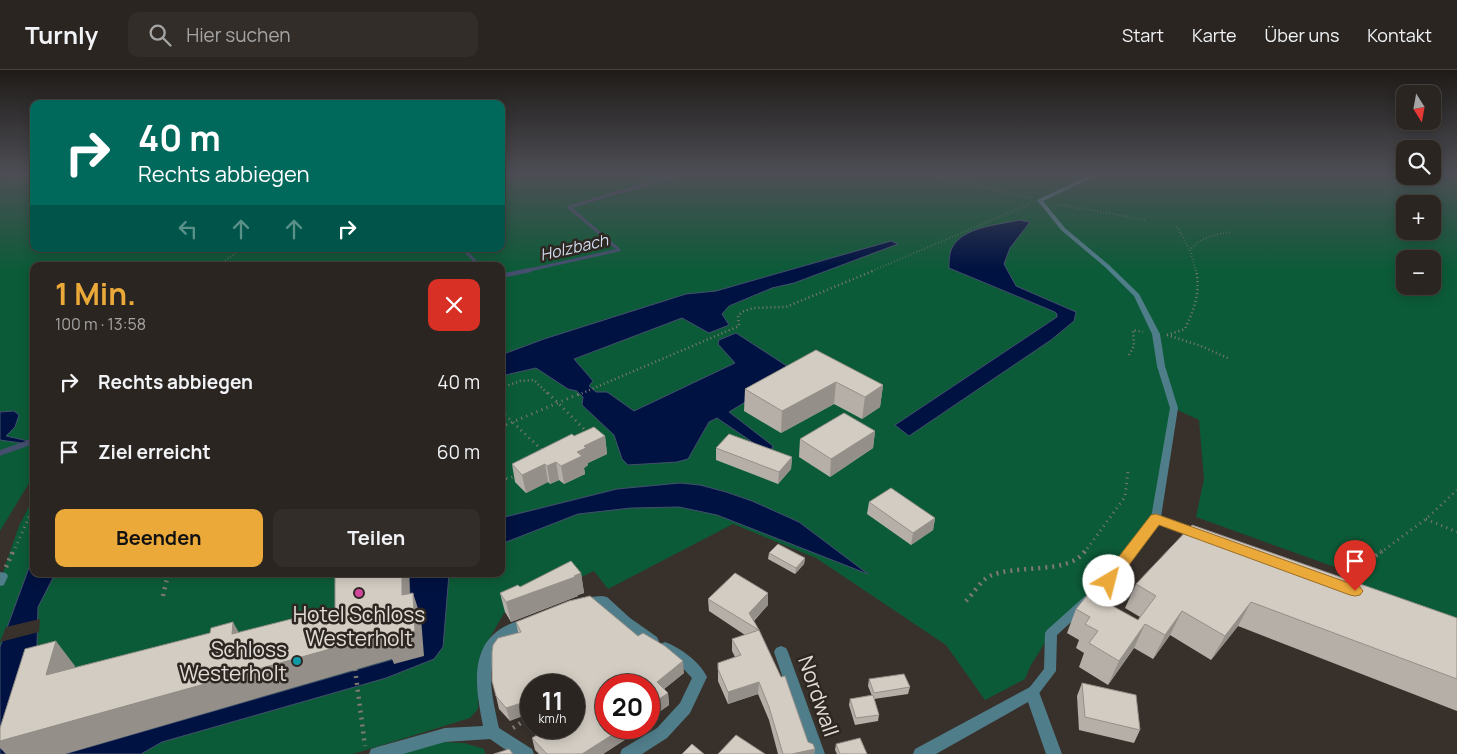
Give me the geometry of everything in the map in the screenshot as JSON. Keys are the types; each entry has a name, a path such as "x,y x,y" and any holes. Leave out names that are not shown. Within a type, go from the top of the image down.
{"street":[{"path":"569,608 586,601 602,600 638,632 683,659 700,677 685,708 662,733 628,754"},
{"path":"496,734 484,697 486,658 503,634 542,618"},
{"name":"Nordwall","path":"781,652 817,754"},
{"path":"921,754 1032,692 1054,754"},
{"path":"371,753 445,736 496,734 526,754"}],"lane":[{"path":"1032,692 1050,671 1051,633 1109,581 1156,519 1174,408 1161,366 1156,334 1137,296 1107,266 1063,229 1044,205"},
{"path":"1156,519 1210,538"}],"path":[{"path":"505,425 739,326 738,316 744,310 786,307 1028,205"},
{"path":"1066,205 1146,220"},
{"path":"1166,335 1185,329 1192,314 1199,285 1190,250 1177,226"},
{"path":"1190,250 1197,241 1208,235 1232,232"},
{"path":"223,262 237,252"},
{"path":"1129,355 1134,346 1133,328 1166,335 1202,346 1230,360"},
{"path":"505,387 520,381 534,380 594,439"},
{"path":"505,414 545,453"},
{"path":"505,478 508,479 525,471"},
{"path":"966,601 989,576 1027,568 1066,564 1082,556 1125,497 1128,471"},
{"path":"1338,585 1426,519 1457,490"},
{"path":"1,579 30,515"},
{"path":"1426,519 1457,532"},
{"path":"163,596 167,577"},
{"path":"356,669 358,692 371,753"},
{"path":"496,734 520,722"}],"green space":[{"path":"0,205 30,205 30,252 505,252 505,205 1396,205 1396,240 1441,240 1441,205 1457,205 1457,627 1338,585 1343,570 1196,517 1204,479 1199,420 1175,409 1156,519 1051,633 1031,665 1025,679 985,700 946,645 816,558 733,524 608,589 594,571 504,613 480,655 478,709 470,718 353,754 0,754 0,581 19,526 30,505 30,577 505,577 505,262 30,262 30,482 0,531"},
{"path":"441,742 464,743 484,749 485,754 400,754"}],"water":[{"path":"1019,220 1030,222 1010,248 1004,264 1016,286 1076,312 1074,321 1051,340 909,436 895,425 1057,317 1055,312 949,268 952,248 964,235 981,228"},
{"path":"891,241 898,244 794,283 772,288 729,306 722,314 729,325 709,333 682,318 574,359 593,381 589,386 596,392 607,392 634,411 735,363 718,344 719,340 736,333 793,370 792,373 729,412 773,446 771,450 764,450 717,418 709,422 688,459 677,462 628,465 622,459 614,435 582,405 583,397 577,391 568,389 536,368 505,375 505,354 544,339 686,294 716,291"},
{"path":"14,411 19,415 15,427 6,436 30,441 30,443 0,440 0,412"},
{"path":"680,483 700,485 726,492 752,501 799,522 868,574 717,515 679,507 631,508 578,514 505,542 505,517 617,489"},
{"path":"30,565 30,577 53,577 38,607 37,645 22,754 0,754 0,647"},
{"path":"409,577 449,577 443,647 434,659 386,678 162,742 141,754 65,754 394,659 411,620"}],"pier":[{"path":"40,619 39,632 0,642 6,627"}],"building":[{"path":"816,350 883,385 865,397 836,382 782,411 745,389"},
{"path":"844,413 875,431 831,459 800,439"},
{"path":"594,427 605,436 584,446 586,448 577,452 582,456 561,466 556,462 547,466 545,464 522,475 512,464 572,434 574,436"},
{"path":"729,434 792,457 779,472 716,448"},
{"path":"891,488 935,518 913,533 869,502"},
{"path":"1192,525 1457,618 1457,679 1251,602 1225,636 1182,611 1165,635 1145,624 1119,661 1089,643 1098,631 1085,624 1090,617 1076,609 1089,593 1138,620 1156,596 1136,584"},
{"path":"778,544 805,558 796,568 769,553"},
{"path":"571,561 581,573 575,577 506,602 500,593 518,585 520,587"},
{"path":"735,573 768,593 749,613 759,630 708,599"},
{"path":"335,577 402,577 402,595 413,593 415,631 385,639 384,634 0,741 0,728 25,649 56,641 46,675 210,633 211,628 233,622 232,634 335,608"},
{"path":"590,596 638,636 643,633 665,646 683,661 660,680 660,674 595,674 595,739 606,739 582,754 547,754 533,739 585,739 585,674 520,674 520,704 506,708 496,696 492,681 493,645 498,638 521,632 516,622 569,601"},
{"path":"759,630 781,677 785,676 808,742 813,744 815,749 783,754 769,707 759,682 728,692 718,669 718,663 741,655 732,639"},
{"path":"904,674 910,687 874,693 869,679"},
{"path":"1082,683 1136,695 1140,730 1085,717"},
{"path":"660,685 668,693 660,698"},
{"path":"873,695 879,715 856,718 850,699"},
{"path":"736,735 765,754 718,754"},
{"path":"860,738 867,754 840,754 836,744"},
{"path":"692,744 704,754 682,754"},
{"path":"509,749 513,754 494,754"}],"waterway":[{"name":"Holzbach","path":"525,271 619,250 569,207 576,205"},
{"path":"466,252 476,262"},
{"name":"Holzbach","path":"505,275 530,270"},
{"name":"Holzbach","path":"0,453 30,442"}],"place":[{"name":"Hotel Schloss Westerholt","path":"359,593"},
{"name":"Schloss Westerholt","path":"297,661"}],"route":[{"path":"1109,581 1156,519 1355,591"}]}
